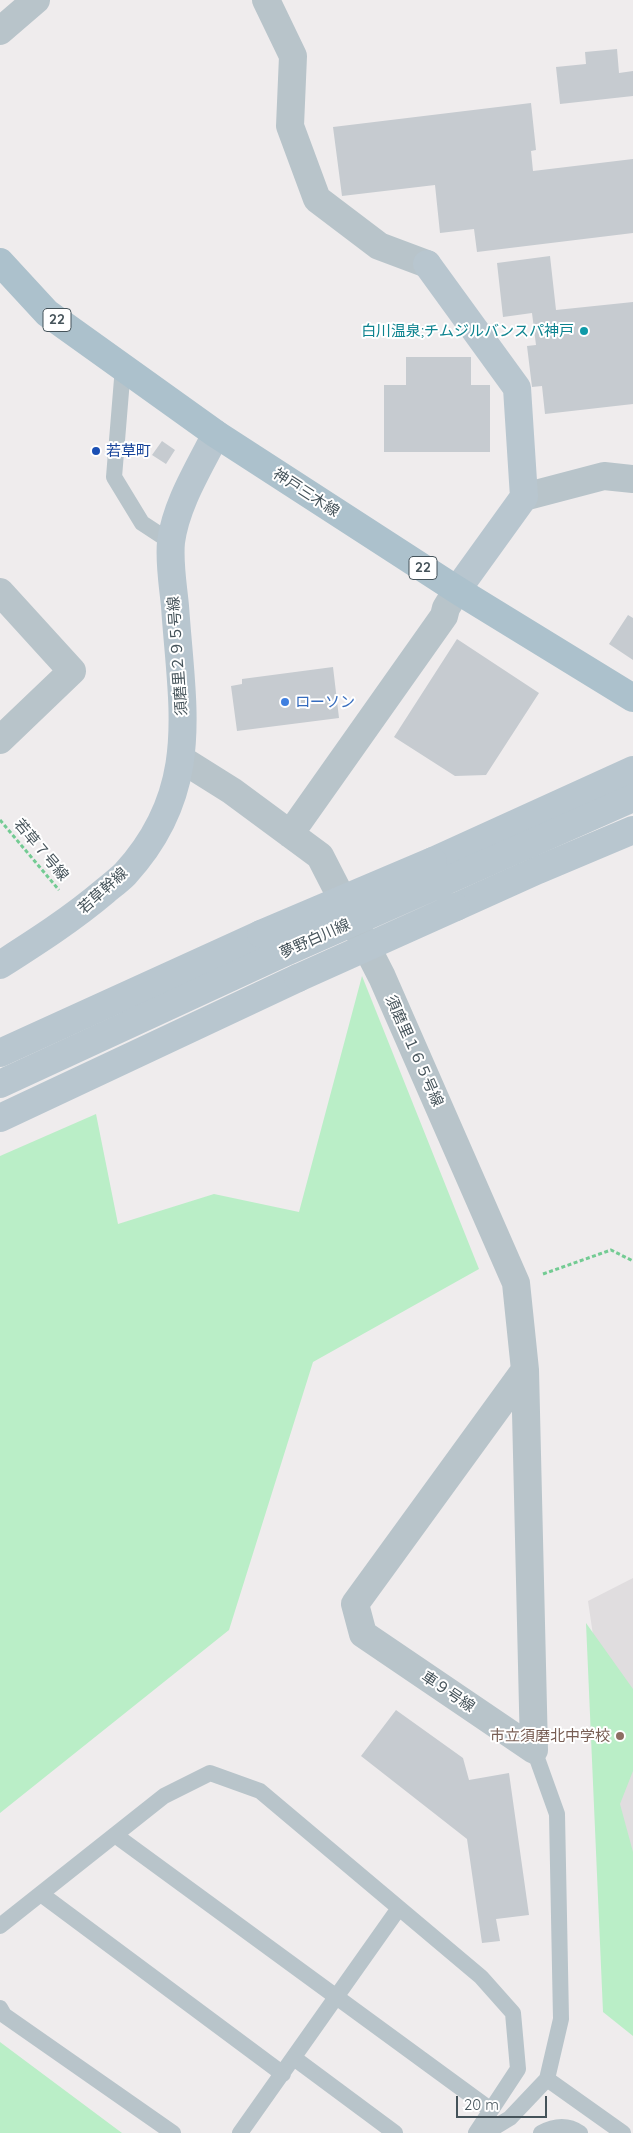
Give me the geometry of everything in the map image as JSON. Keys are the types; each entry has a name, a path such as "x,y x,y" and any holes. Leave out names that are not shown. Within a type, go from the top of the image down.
{"main road":[{"name":"神戸三木線","path":"0,262 47,313 216,434 457,590 633,698"}],"street":[{"path":"1,31 36,0"},
{"path":"181,759 232,791 290,834 444,616 446,608 457,590 524,497 517,388 428,264 379,246 317,199 290,126 293,56 266,0"},
{"name":"須磨里２９５号線","path":"181,759 183,697 172,567 172,542 183,501 216,434"},
{"path":"524,497 604,476 633,479"},
{"path":"0,592 72,671 0,740"},
{"name":"若草幹線","path":"0,965 82,911 125,874 155,834 165,814 177,785 181,759"},
{"path":"0,1053 261,934 434,861 633,770"},
{"name":"夢野白川線","path":"0,1084 281,954 633,798"},
{"path":"0,1118 298,978 538,870 633,830"},
{"name":"須磨里１６５号線","path":"290,834 320,856 377,969 516,1283"},
{"path":"516,1283 526,1370 534,1750"},
{"name":"車９号線","path":"526,1370 356,1604 363,1634 534,1750"}],"lane":[{"path":"124,367 114,477 142,523 172,542"},
{"path":"485,2133 510,2118 546,2079 561,2019 557,1814 534,1750"},
{"path":"0,1926 164,1796 210,1773 260,1791 481,1977 513,2013 518,2068 476,2133"},
{"path":"115,1835 491,2110"},
{"path":"42,1894 283,2074"},
{"path":"240,2133 399,1908"},
{"path":"0,2008 4,2015 174,2133"},
{"path":"294,2058 394,2133"},
{"path":"546,2079 623,2133"},
{"path":"541,2133 554,2126 575,2130 580,2133"}],"path":[{"name":"若草７号線","path":"0,820 64,896"},
{"path":"516,1283 611,1250 633,1261"}],"shaded area":[{"name":"市立須磨北中学校","path":"633,1578 633,1871 628,1873 588,1601"}],"green space":[{"path":"362,976 479,1269 313,1362 229,1630 0,1813 0,1156 96,1114 118,1224 214,1194 299,1212"},
{"path":"586,1623 633,1689 633,1771 620,1804 633,1852 633,2036 603,2012"},
{"path":"0,2042 122,2133 0,2133"}],"building":[{"path":"617,49 619,73 633,71 633,96 560,104 556,67 586,64 585,52"},
{"path":"531,103 536,150 531,151 533,171 633,159 633,233 477,252 474,229 440,233 435,185 342,196 333,127"},
{"name":"白川温泉;チムジルバンスパ神戸","path":"550,256 556,310 633,302 633,404 545,414 542,386 532,387 527,346 536,345 532,313 503,317 497,263"},
{"path":"406,357 471,357 471,385 490,385 490,452 384,452 384,385 406,385"},
{"path":"162,441 175,450 166,464 152,455"},
{"path":"628,615 633,618 633,660 609,644"},
{"path":"457,639 539,693 486,775 455,776 394,737"},
{"name":"ローソン","path":"333,667 339,718 237,731 231,686 242,684 242,679"},
{"path":"396,1710 463,1758 469,1780 509,1773 529,1915 496,1919 500,1941 482,1943 467,1839 361,1756"}],"place":[{"name":"白川温泉;チムジルバンスパ神戸","path":"584,331"},
{"name":"若草町","path":"96,451"},
{"name":"ローソン","path":"285,702"},
{"name":"市立須磨北中学校","path":"620,1736"}]}
